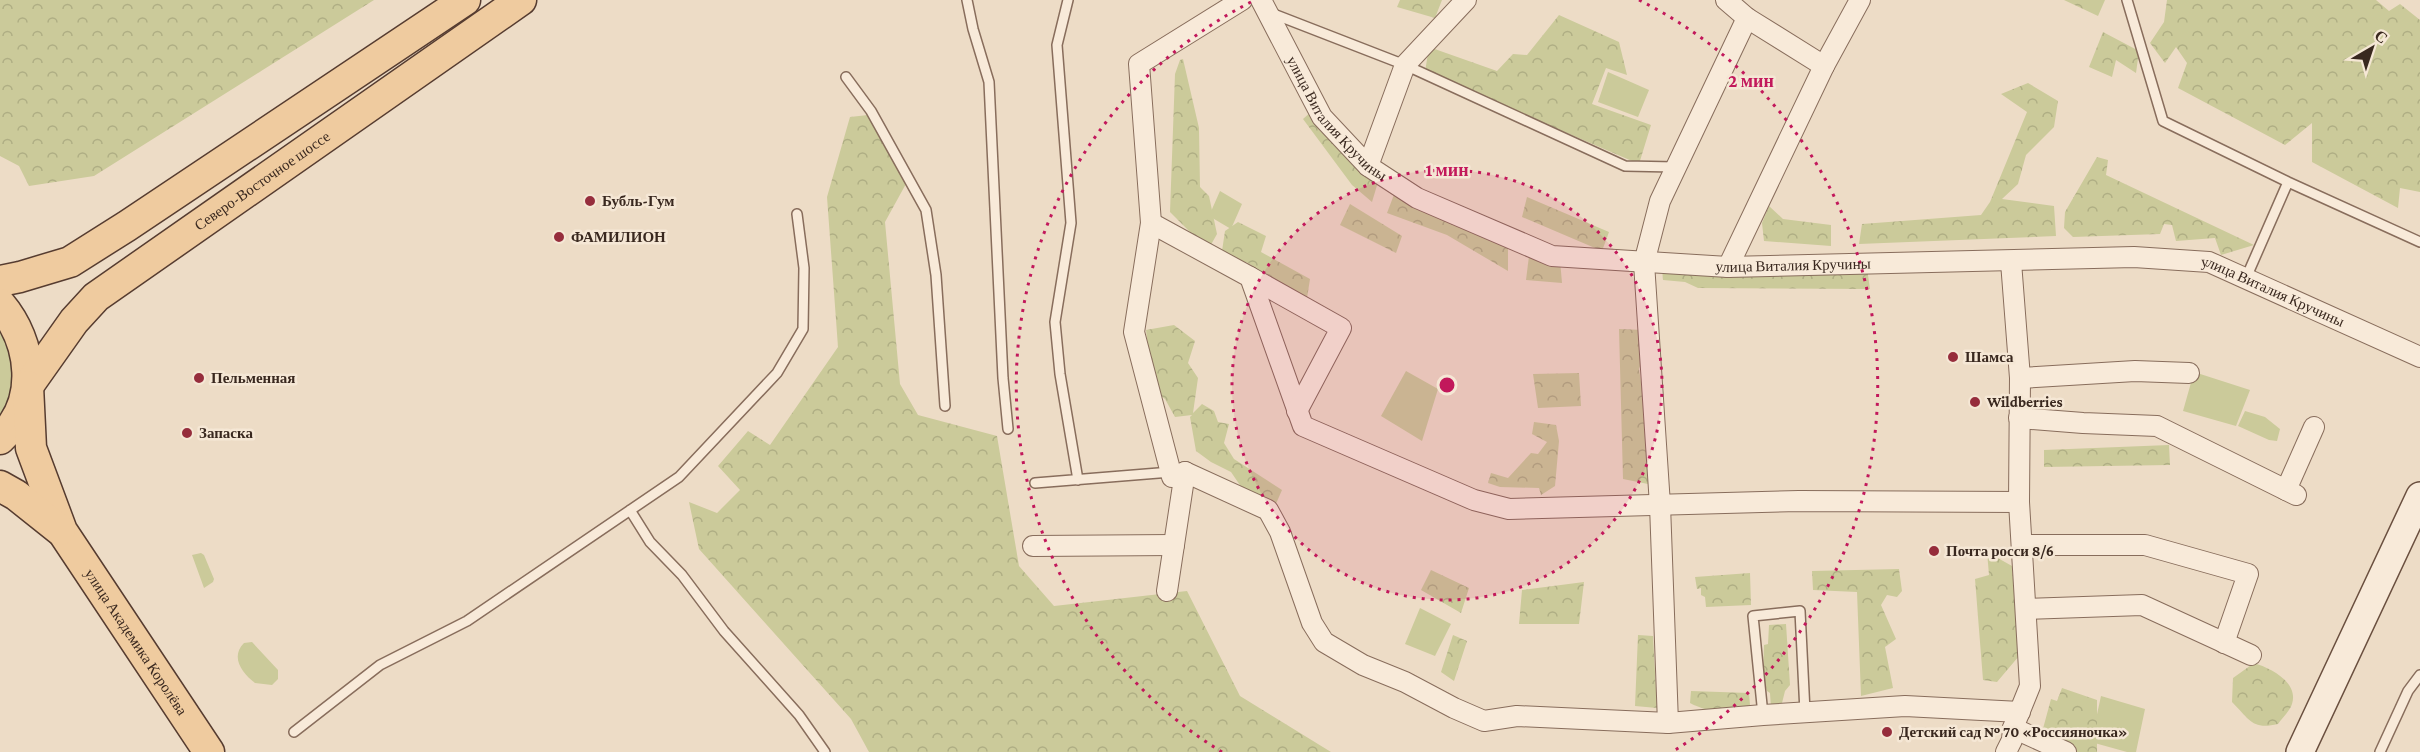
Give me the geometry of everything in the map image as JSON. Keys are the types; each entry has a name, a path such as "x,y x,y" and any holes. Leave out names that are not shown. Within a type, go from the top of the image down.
{"main road":[{"path":"0,281 70,262 465,0"},
{"name":"Северо-Восточное шоссе","path":"28,386 74,321 96,297 521,0"},
{"name":"улица Академика Королёва","path":"0,304 10,315 23,343 27,358 31,448 62,531 208,752"},
{"path":"0,439 20,413 28,386"},
{"name":"улица Академика Королёва","path":"0,486 16,495 62,531"},
{"path":"2300,752 2416,505"}],"street":[{"path":"1167,591 1174,545 1178,472 1134,332 1151,223 1139,64 1242,0"},
{"path":"1368,166 1405,65 1466,0"},
{"path":"1726,0 1747,18 1824,66"},
{"path":"1728,267 1824,66 1860,0"},
{"name":"улица Виталия Кручины","path":"1263,6 1322,117 1368,166 1417,198 1552,256 1728,267 2011,262 2134,257 2209,262 2420,357"},
{"path":"1668,723 1660,505 1644,263 1660,201 1747,18"},
{"path":"1151,223 1341,328 1297,411"},
{"path":"2006,752 2030,686 2019,502 2020,378 2011,262"},
{"path":"1250,277 1303,426 1474,501 1509,510 1799,501 2019,502"},
{"path":"2020,378 2135,371 2189,373"},
{"path":"2019,417 2083,423 2157,426 2291,492 2314,427"},
{"path":"1178,472 1268,510 1280,532 1312,623 1324,642 1363,665 1405,682 1484,721 1517,716 1668,723 1905,706 2016,720 2066,752"},
{"path":"1033,546 1174,545"},
{"path":"2022,545 2145,545 2248,574 2224,643"},
{"path":"2026,609 2142,605 2251,655"}],"lane":[{"path":"967,0 989,82 1003,378 1008,429"},
{"path":"1068,0 1057,45 1071,223 1055,322 1060,374 1078,480"},
{"path":"2127,0 2163,121 2288,182 2420,242"},
{"path":"1263,6 1405,65 1625,166 1676,167"},
{"path":"846,77 870,111 926,210 936,275 945,406"},
{"path":"2246,278 2288,182"},
{"path":"294,732 380,665 467,621 679,477 777,373 803,329 804,268 797,214"},
{"path":"1035,483 1178,472"},
{"path":"630,510 650,542 682,575 724,631 800,715 825,752"},
{"path":"1763,715 1753,616 1800,611 1805,712"},
{"path":"2380,752 2408,691 2420,675"}],"green space":[{"path":"0,0 374,0 94,176 29,186 19,166 0,156"},
{"path":"1400,0 1442,0 1435,18 1397,7"},
{"path":"2064,0 2105,0 2098,16"},
{"path":"2167,0 2376,0 2389,11 2400,4 2420,20 2420,192 2400,188 2398,208 2312,162 2312,123 2285,145 2178,88 2187,63 2176,47 2165,63 2150,43 2164,22"},
{"path":"1559,15 1619,42 1627,75 1606,68 1592,104 1651,125 1639,164 1425,72 1429,47 1497,71 1513,54 1527,55"},
{"path":"2103,32 2139,51 2136,73 2116,60 2112,77 2089,67"},
{"path":"1183,59 1199,128 1200,187 1209,196 1217,234 1208,250 1170,212 1175,74 1180,60"},
{"path":"1608,72 1649,90 1638,117 1598,102"},
{"path":"2028,83 2058,101 2054,127 2026,155 2018,184 2002,199 2054,206 2056,236 1859,244 1862,224 1981,215 1990,202 2027,112 2001,94"},
{"path":"1312,111 1378,182 1372,202 1352,185 1303,119"},
{"path":"868,115 907,182 885,222 900,384 918,415 997,436 1019,566 1054,606 1187,591 1240,696 1331,752 869,752 851,719 699,549 689,502 717,513 740,490 718,466 748,431 770,445 838,347 827,197 850,117"},
{"path":"2097,157 2108,160 2106,175 2254,245 2221,255 2215,238 2176,241 2172,225 2164,224 2160,234 2073,237 2064,228 2065,212"},
{"path":"1220,191 1242,204 1231,229 1209,216"},
{"path":"1395,192 1508,246 1508,271 1447,235 1387,213"},
{"path":"1527,197 1609,232 1602,251 1522,217"},
{"path":"1350,204 1402,236 1396,253 1340,225"},
{"path":"1769,206 1783,219 1831,225 1831,246 1764,241 1762,223"},
{"path":"1238,222 1266,236 1261,252 1310,279 1307,298 1246,262 1241,266 1222,251 1225,231"},
{"path":"1529,256 1560,260 1562,283 1526,280"},
{"path":"1867,268 1870,289 1698,288 1685,282 1663,280 1662,269"},
{"path":"0,323 7,335 15,383 0,421"},
{"path":"1174,325 1195,341 1188,363 1198,378 1193,413 1202,404 1214,411 1218,422 1229,424 1224,443 1234,459 1282,490 1275,506 1248,497 1231,472 1196,451 1190,417 1192,415 1175,417 1165,399 1153,390 1146,330"},
{"path":"1619,329 1644,330 1643,358 1639,369 1653,459 1648,484 1623,479"},
{"path":"1406,371 1438,389 1422,441 1381,416"},
{"path":"2194,372 2250,390 2236,426 2183,411"},
{"path":"1579,373 1581,406 1538,408 1533,374"},
{"path":"2245,411 2265,417 2280,429 2277,441 2269,440 2238,426"},
{"path":"1534,422 1556,425 1559,441 1555,486 1541,495 1539,488 1500,487 1488,483 1491,473 1508,478 1531,453 1538,454 1547,442 1532,434"},
{"path":"2169,445 2170,465 2044,467 2044,450"},
{"path":"1987,552 2012,566 2019,656 1997,682 1983,680 1975,579 1989,575"},
{"path":"201,553 214,579 204,588 192,555"},
{"path":"1899,569 1902,591 1897,597 1887,595 1881,605 1896,639 1885,647 1893,688 1861,696 1857,592 1813,590 1812,571"},
{"path":"1431,570 1469,588 1461,613 1421,590"},
{"path":"1750,573 1751,605 1706,607 1705,597 1701,595 1701,588 1697,589 1695,577"},
{"path":"1584,582 1579,624 1519,624 1522,590"},
{"path":"1420,608 1451,624 1435,656 1405,644"},
{"path":"1786,624 1790,685 1785,691 1781,707 1771,708 1770,693 1767,691 1763,678 1764,645 1768,644 1769,625"},
{"path":"1453,635 1467,641 1454,681 1441,672"},
{"path":"1638,635 1653,636 1657,708 1635,706"},
{"path":"252,642 278,670 278,679 272,685 255,683 239,664 240,648 244,643"},
{"path":"2254,663 2275,672 2291,689 2292,704 2278,724 2262,726 2252,722 2232,702 2233,678"},
{"path":"2062,688 2097,700 2097,752 2074,752 2041,736 2051,699 2057,701"},
{"path":"1691,691 1749,693 1750,705 1736,711 1712,711 1690,703"},
{"path":"2101,696 2145,709 2136,752 2127,752 2091,742"}],"place":[{"name":"Бубль-Гум","path":"590,201"},
{"name":"ФАМИЛИОН","path":"559,237"},
{"name":"Шамса","path":"1953,357"},
{"name":"Пельменная","path":"199,378"},
{"name":"Wildberries","path":"1975,402"},
{"name":"Запаска","path":"187,433"},
{"name":"Почта росси 8/6","path":"1934,551"},
{"name":"Детский сад № 70 «Россияночка»","path":"1887,732"}]}
